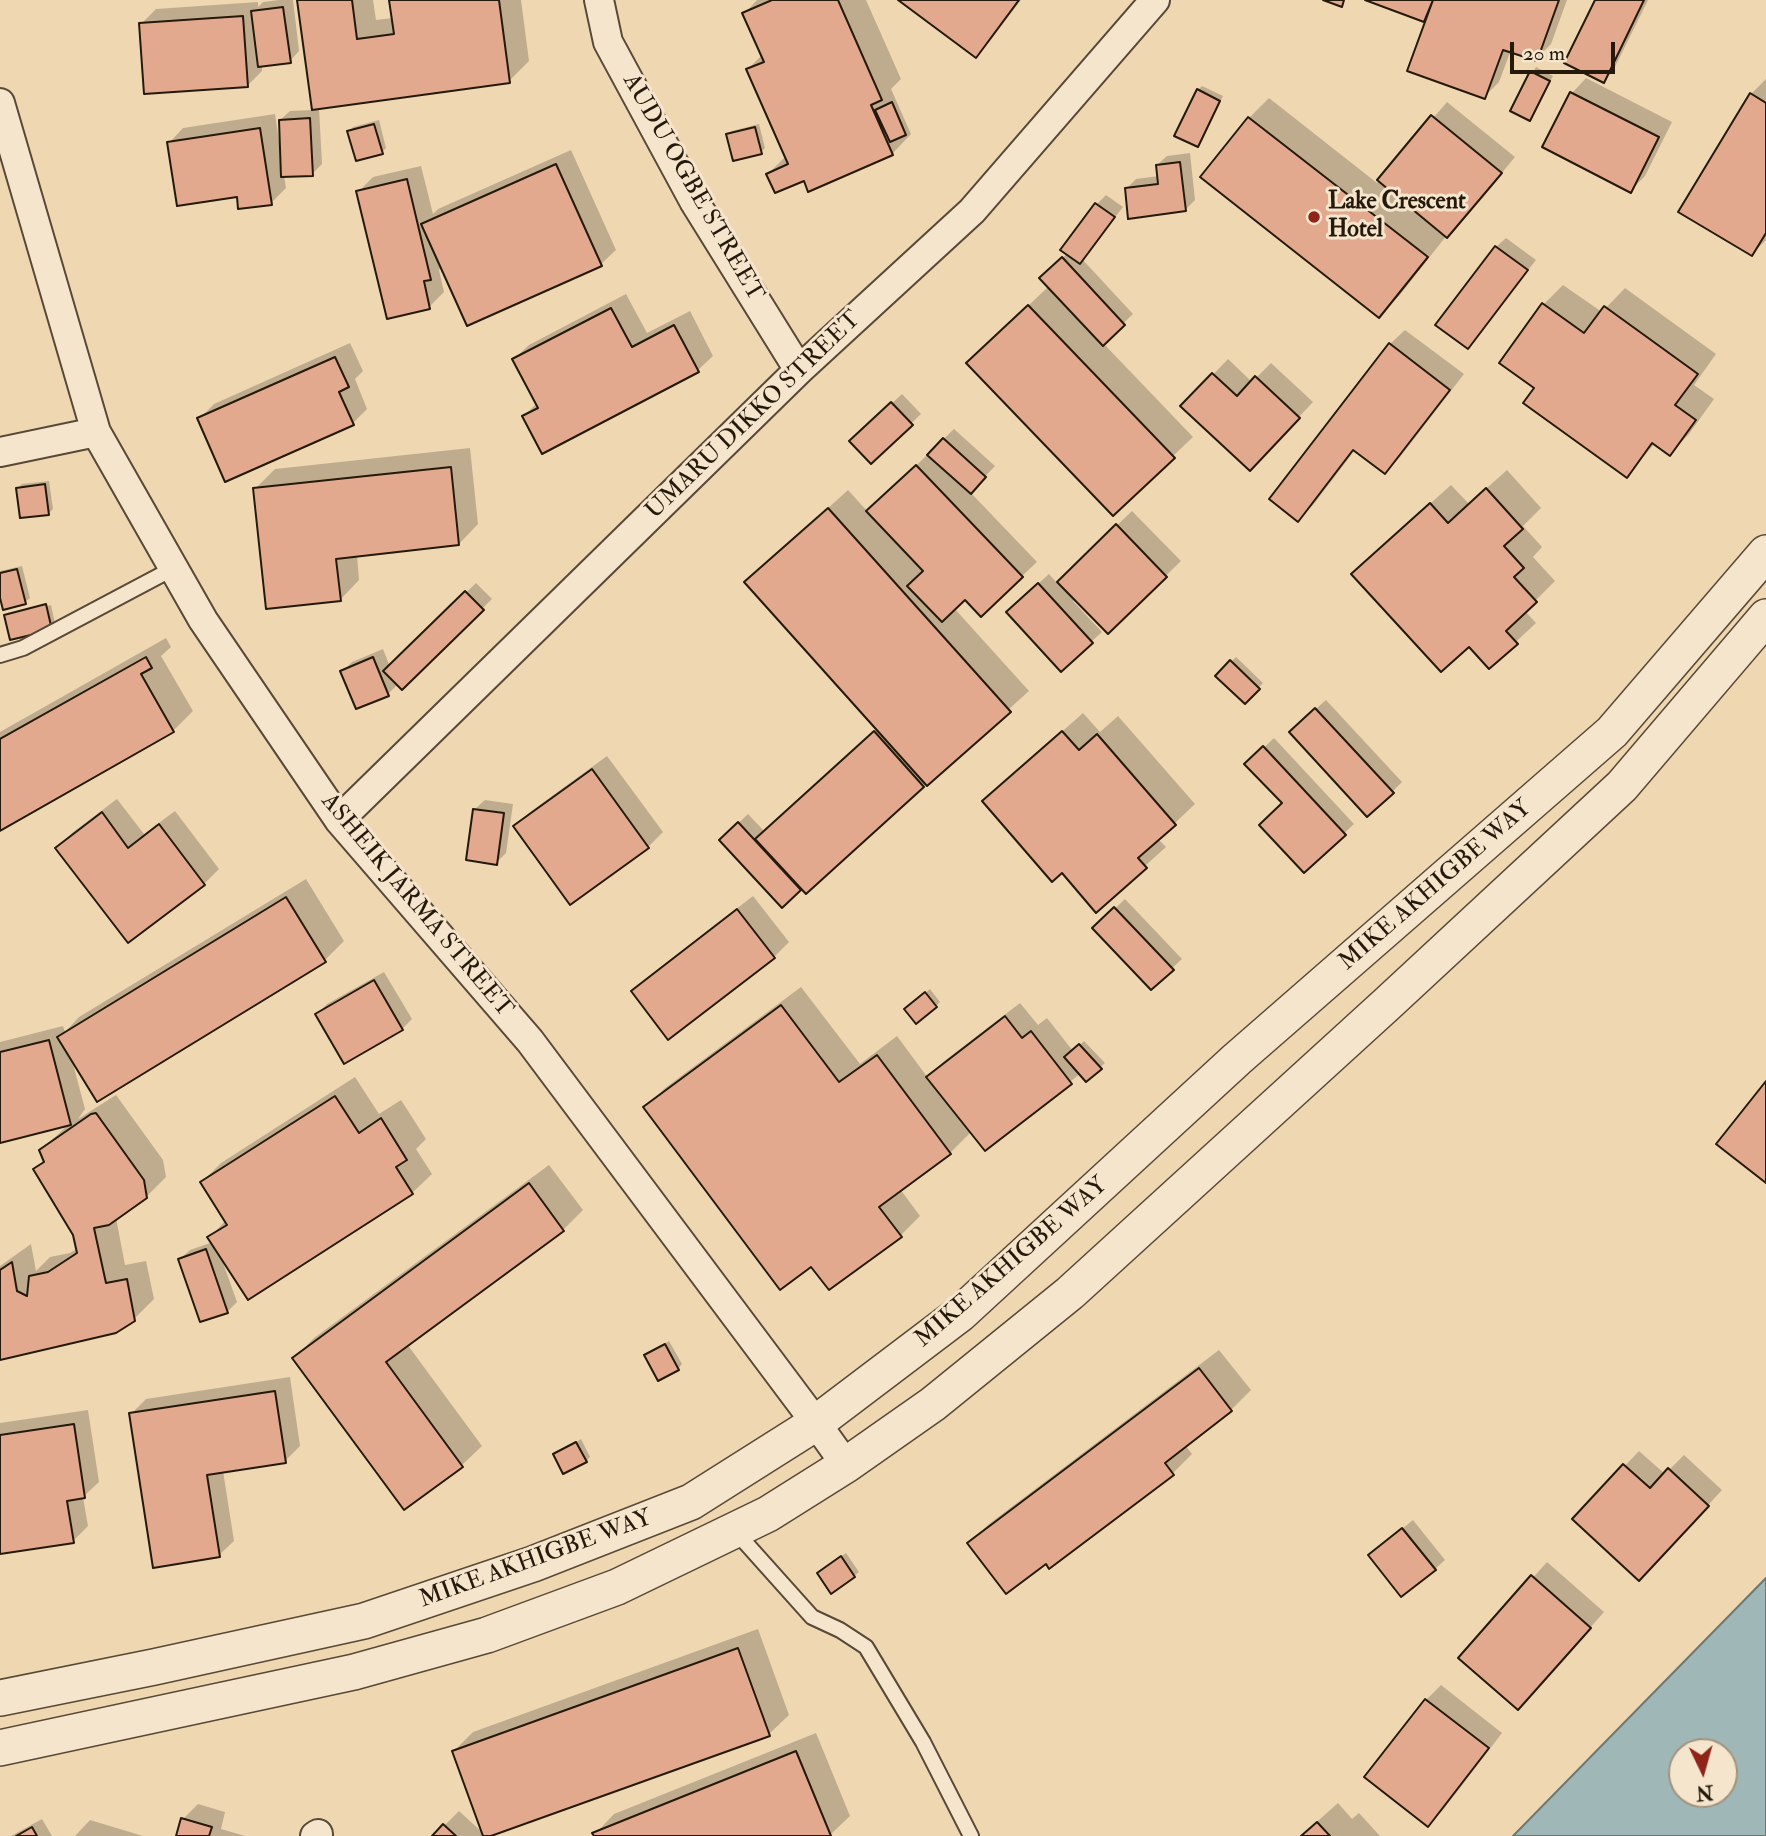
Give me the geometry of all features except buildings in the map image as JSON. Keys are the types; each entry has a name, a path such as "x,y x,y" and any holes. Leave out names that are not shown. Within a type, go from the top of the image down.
{"street":[{"name":"AUDU OGBE STREET","path":"599,0 608,42 694,201 799,370"},
{"name":"UMARU DIKKO STREET","path":"339,820 799,370 972,211 1155,0"},
{"name":"ASHEIK JARMA STREET","path":"0,103 96,432 203,620 339,820 530,1041 846,1465"},
{"path":"0,452 96,432"},
{"name":"MIKE AKHIGBE WAY","path":"0,1698 363,1621 520,1569 691,1502 816,1423 960,1314 1237,1059 1612,732 1766,553"},
{"name":"MIKE AKHIGBE WAY","path":"0,1748 354,1672 487,1635 617,1587 768,1514 846,1465 933,1404 1070,1293 1387,1004 1622,786 1766,617"}],"lane":[{"path":"0,655 23,648 174,568"},
{"path":"734,1530 813,1617 866,1647 923,1742 971,1836"}],"water":[{"path":"1766,1578 1766,1836 1513,1836"}],"place":[{"name":"Lake Crescent Hotel","path":"1314,217"}]}
